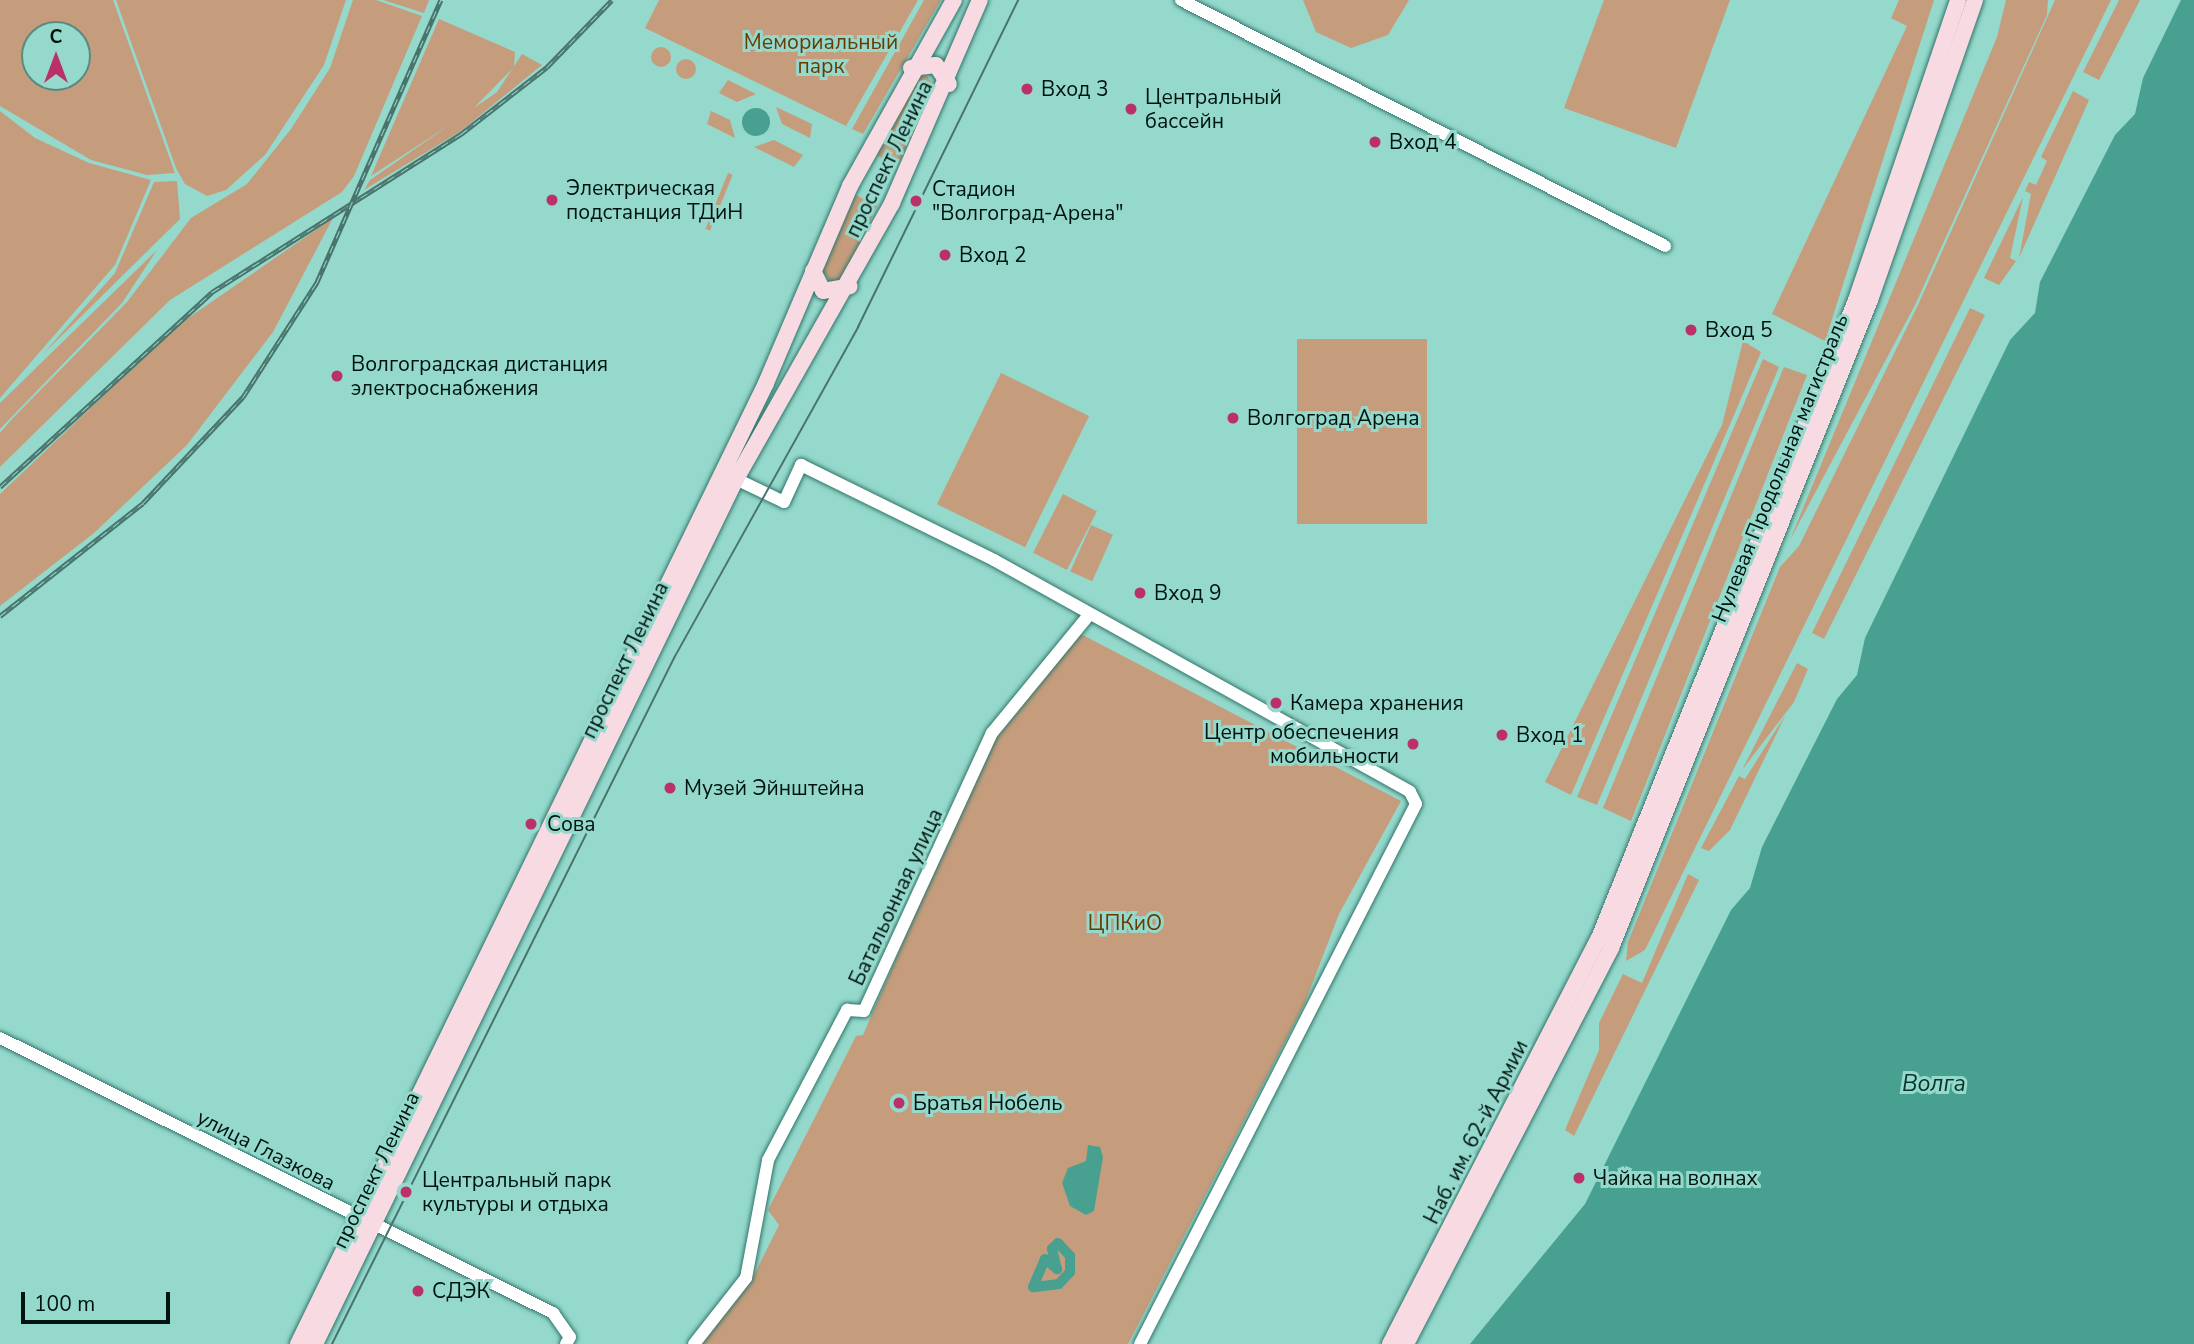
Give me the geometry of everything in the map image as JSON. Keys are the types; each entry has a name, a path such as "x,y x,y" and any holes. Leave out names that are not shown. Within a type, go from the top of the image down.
{"main road":[{"name":"проспект Ленина","path":"299,1344 766,383 813,271 911,68 954,0"},
{"name":"проспект Ленина","path":"315,1344 736,479 850,286 949,84 980,0"},
{"name":"Нулевая Продольная магистраль","path":"1605,943 1852,312 1958,0"},
{"name":"Нулевая Продольная магистраль","path":"1605,943 1870,300 1975,0"},
{"path":"911,68 936,65 949,84"},
{"path":"813,271 823,291 850,286"},
{"name":"Наб. им. 62-й Армии","path":"1390,1344 1605,943"},
{"name":"Наб. им. 62-й Армии","path":"1406,1344 1605,943"}],"street":[{"path":"1181,0 1665,246"},
{"path":"736,479 783,502 801,466 994,560 1088,616 1410,792 1416,804 1140,1344"},
{"name":"Батальонная улица","path":"694,1344 746,1278 768,1160 847,1010 864,1011 985,747 1088,616"},
{"name":"улица Глазкова","path":"0,1038 372,1227 552,1313 570,1337 566,1344"}],"green space":[{"path":"0,0 113,0 175,173 147,175 91,160 0,106"},
{"path":"116,0 346,0 324,65 265,155 226,190 207,196 185,184 176,168"},
{"path":"353,0 376,0 422,16 354,176 342,192 170,300 0,467 0,433 11,420 127,302 191,218 247,184 291,129 330,68"},
{"path":"383,0 429,0 424,13"},
{"name":"Мемориальный парк","path":"659,0 918,0 846,126 645,28"},
{"path":"924,0 941,0 863,134 852,129"},
{"path":"1303,0 1409,0 1388,35 1351,48 1316,32"},
{"path":"1604,0 1730,0 1676,148 1564,108"},
{"path":"1899,0 1934,0 1825,341 1772,314 1907,26 1891,18"},
{"path":"2006,0 2048,0 2047,15 1915,305 1790,540 1997,37"},
{"path":"2055,0 2111,0 1645,950 1626,961 1628,942 1780,567 1799,546 1918,305"},
{"path":"2119,0 2140,0 2099,80 2083,72"},
{"path":"439,19 515,52 514,67 471,111 371,176"},
{"path":"661,47 668,50 671,57 668,64 661,67 654,64 651,57 654,50"},
{"path":"522,54 542,65 461,131 364,190 370,180 497,92"},
{"path":"686,59 693,62 696,69 693,76 686,79 679,76 676,69 679,62"},
{"path":"926,75 936,88 897,166 876,155 913,79"},
{"path":"728,80 756,94 737,102 719,93"},
{"path":"2073,91 2089,100 2019,258 2031,194 2025,191 2029,182 2036,185 2047,161 2041,157"},
{"path":"776,107 812,124 810,138 782,124"},
{"path":"0,111 35,138 89,163 151,180 115,265 0,398"},
{"path":"711,111 730,120 735,138 707,124"},
{"path":"774,140 803,155 794,167 754,147"},
{"path":"728,173 733,175 710,231 706,229"},
{"path":"177,181 180,219 43,354 115,273 154,182"},
{"path":"856,195 877,206 841,283 834,285 821,270"},
{"path":"2023,197 2010,258 2016,261 1999,285 1984,278"},
{"path":"333,218 273,332 187,445 94,533 0,606 0,494 178,325"},
{"path":"157,250 122,303 0,429 0,403"},
{"path":"1970,308 1985,315 1824,639 1812,633"},
{"path":"1297,339 1427,339 1427,524 1297,524"},
{"path":"1743,341 1761,352 1571,795 1545,782 1722,425"},
{"path":"1763,359 1779,367 1597,805 1577,797"},
{"path":"1784,367 1807,375 1631,821 1603,808"},
{"path":"1001,373 1089,416 1025,547 937,504"},
{"path":"1063,494 1097,511 1067,570 1033,553"},
{"path":"1091,525 1113,535 1092,581 1070,572"},
{"name":"ЦПКиО","path":"1077,632 1401,801 1339,914 1304,1005 1128,1344 702,1344 753,1277 779,1225 768,1210 856,1036 863,1035 991,738"},
{"path":"1797,663 1808,669 1794,702 1742,770"},
{"path":"1786,714 1730,830 1709,851 1701,848 1739,776 1745,779"},
{"path":"1688,874 1699,880 1574,1136 1565,1130 1599,1050 1599,1023 1623,974 1642,983"}],"water":[{"name":"Волга","path":"2181,0 2194,0 2194,1344 1470,1344 1585,1204 1731,910 1750,888 1762,847 1837,699 1857,675 1865,638 2010,340 2035,313 2040,282 2115,135 2135,114 2143,78"},
{"path":"756,108 766,112 770,122 766,132 756,136 746,132 742,122 746,112"},
{"path":"1088,1145 1100,1147 1103,1157 1094,1211 1086,1215 1070,1206 1062,1183 1068,1168 1086,1161"}],"waterway":[{"path":"1058,1243 1070,1256 1070,1272 1059,1284 1033,1287 1045,1259 1057,1269 1052,1249 1058,1243"}],"tram line":[{"path":"332,1344 674,658 858,327 1018,0"}],"railway":[{"path":"0,616 143,503 243,397 317,282 441,0"},
{"path":"0,487 212,292 461,134 547,67 612,0"}],"place":[{"name":"Вход 3","path":"1027,89"},
{"name":"Центральный бассейн","path":"1131,109"},
{"name":"Вход 4","path":"1375,142"},
{"name":"Электрическая подстанция ТДиН","path":"552,200"},
{"name":"Стадион \"Волгоград-Арена\"","path":"916,201"},
{"name":"Вход 2","path":"945,255"},
{"name":"Вход 5","path":"1691,330"},
{"name":"Волгоградская дистанция электроснабжения","path":"337,376"},
{"name":"Волгоград Арена","path":"1233,418"},
{"name":"Вход 9","path":"1140,593"},
{"name":"Камера хранения","path":"1276,703"},
{"name":"Вход 1","path":"1502,735"},
{"name":"Центр обеспечения мобильности","path":"1413,744"},
{"name":"Музей Эйнштейна","path":"670,788"},
{"name":"Сова","path":"531,824"},
{"name":"Братья Нобель","path":"899,1103"},
{"name":"Чайка на волнах","path":"1579,1178"},
{"name":"Центральный парк культуры и отдыха","path":"406,1192"},
{"name":"СДЭК","path":"418,1291"}]}
